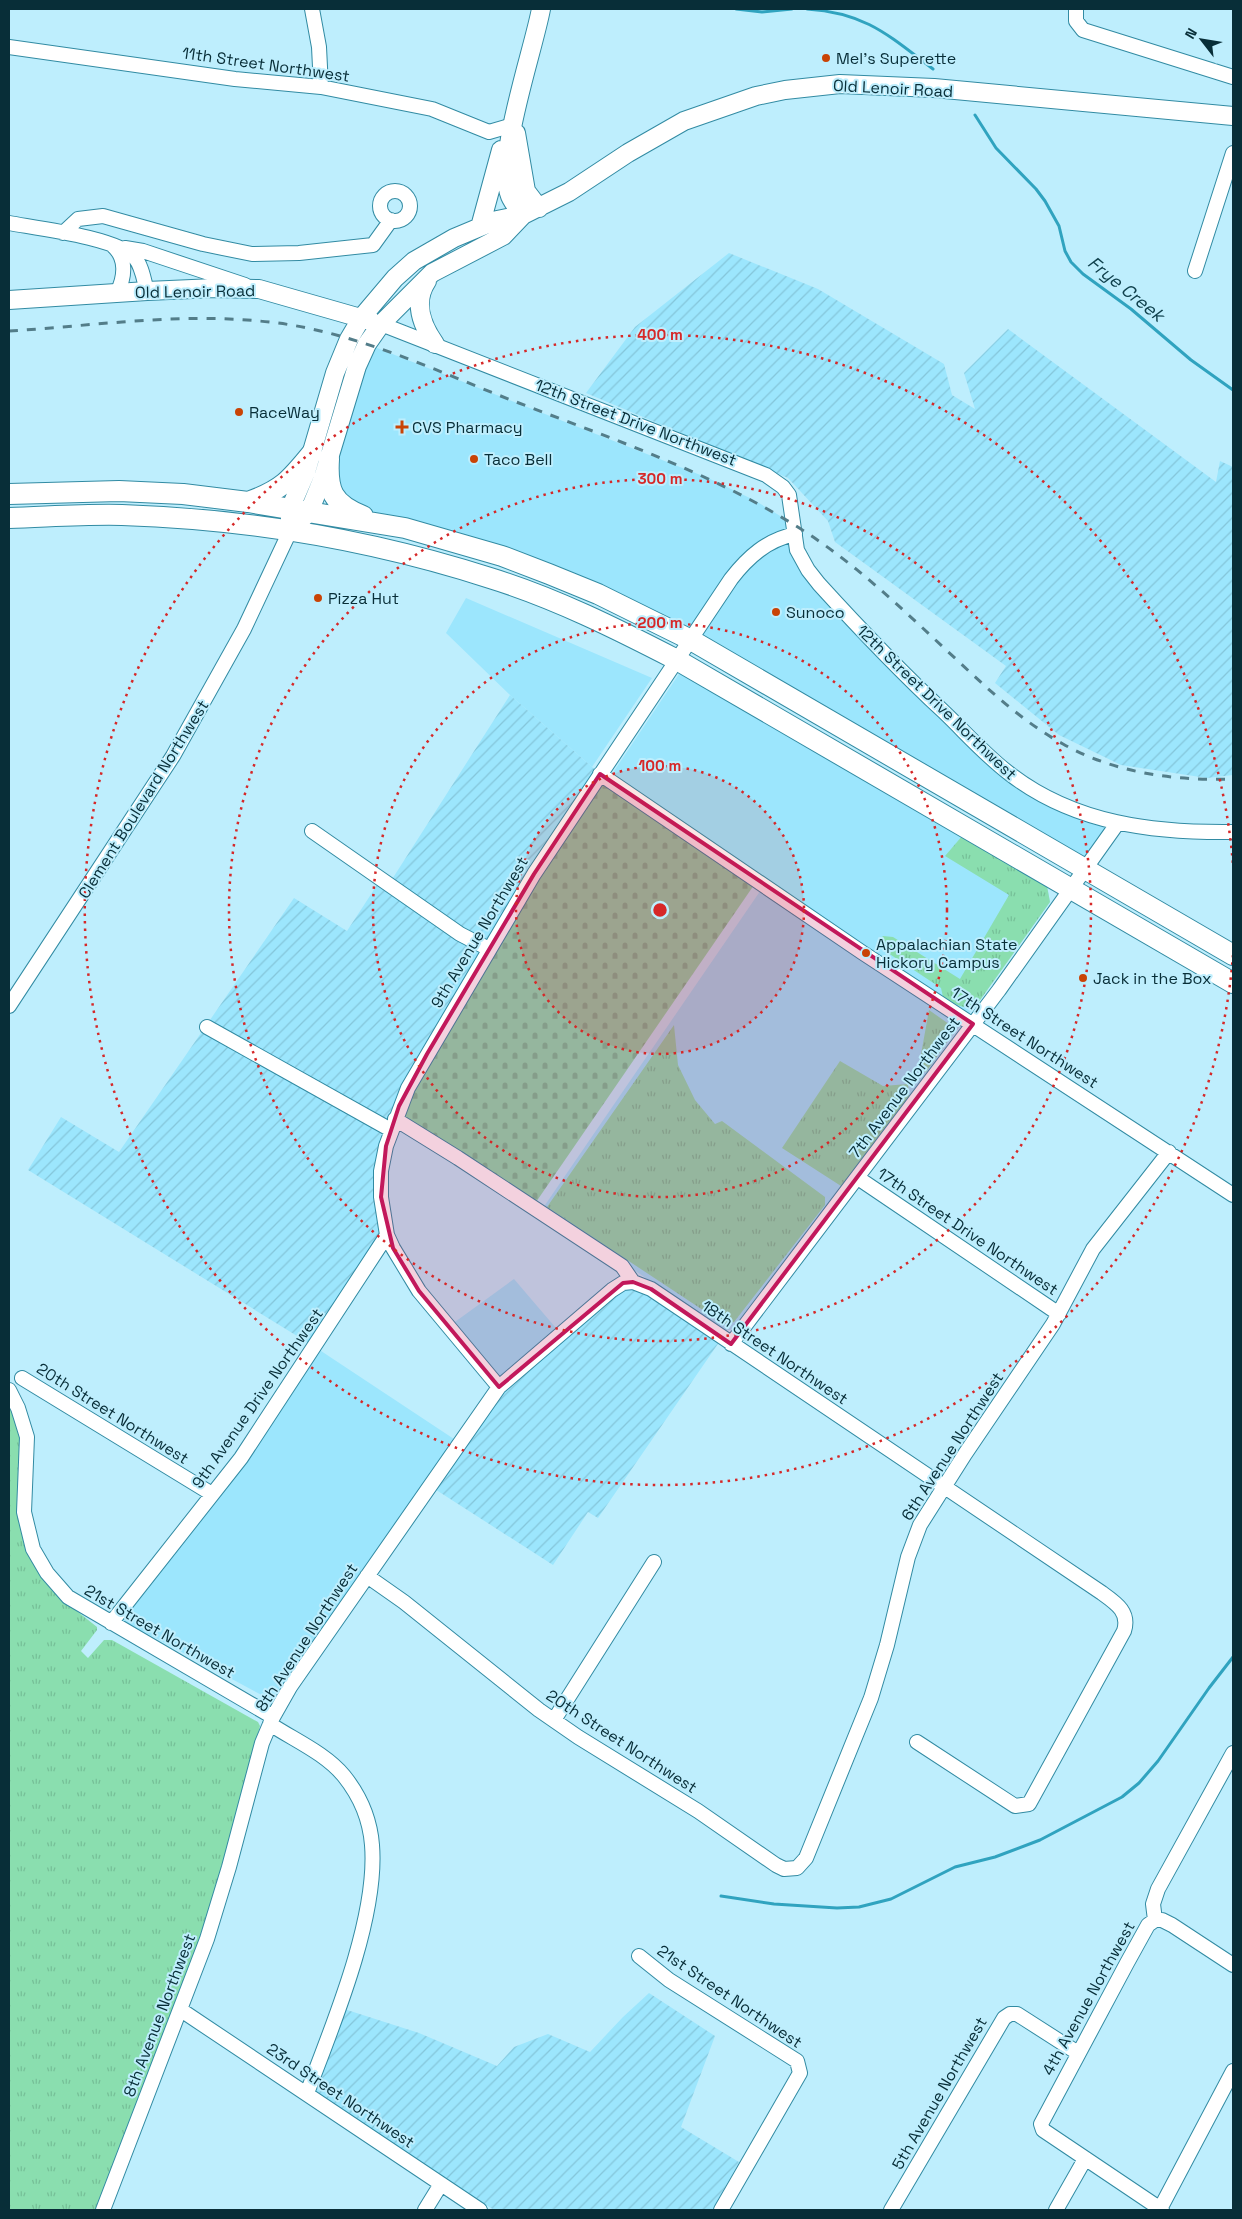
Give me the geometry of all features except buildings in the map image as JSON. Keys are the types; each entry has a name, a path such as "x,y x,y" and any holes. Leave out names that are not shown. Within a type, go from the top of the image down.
{"highway":[{"path":"248,502 269,495 286,484 320,456 331,492 339,503 352,512 391,526 502,556 598,594 691,640 1233,956"},
{"path":"9,494 120,491 183,494 300,510 391,526"},
{"path":"9,518 112,515 168,517 234,523 290,531 399,553 490,578 586,615 677,660 1233,983"}],"main road":[{"path":"523,216 510,196 507,176 508,150 541,9"},
{"name":"Old Lenoir Road","path":"381,324 432,273 458,257 504,236 523,216 569,192 628,153 684,121 756,96 812,86 870,84 1233,116"},
{"path":"513,125 526,191 538,208"},
{"path":"480,227 502,148 513,125"},
{"name":"Old Lenoir Road","path":"9,300 215,288 259,289 362,317 395,278 414,261 454,238 480,227 497,220 523,216"},
{"path":"432,273 420,292 418,304 423,324 435,344"},
{"name":"12th Street Drive Northwest","path":"362,317 381,324"},
{"name":"Clement Boulevard Northwest","path":"320,456 319,426 334,373 349,338 362,317"},
{"name":"Clement Boulevard Northwest","path":"290,531 320,456 339,427 357,366 367,344 381,324"}],"street":[{"path":"312,9 319,47 321,87"},
{"path":"1076,15 1083,30 1233,77"},
{"name":"11th Street Northwest","path":"9,47 235,79 321,87 432,109 489,132 513,125"},
{"path":"1195,271 1233,153"},
{"path":"63,233 78,219 103,216 224,249 252,254 279,254 372,245 391,220"},
{"path":"9,223 144,251 259,289"},
{"path":"104,243 136,259 147,291"},
{"path":"104,243 120,253 123,262 122,277 117,293"},
{"name":"12th Street Drive Northwest","path":"381,324 760,472 783,487 789,495 797,550 819,584 868,637 996,762 1042,795 1070,808 1117,824 1178,831 1233,832"},
{"path":"319,426 339,427"},
{"name":"Clement Boulevard Northwest","path":"9,1006 173,756 244,629 290,531"},
{"name":"9th Avenue Northwest","path":"499,1387 419,1291 399,1262 387,1235 382,1212 380,1184 383,1158 393,1125 412,1080 534,874 677,660 743,564 770,542 795,534"},
{"name":"17th Street Northwest","path":"600,774 863,953 1170,1152 1233,1195"},
{"name":"7th Avenue Northwest","path":"731,1344 973,1024 1073,889 1117,824"},
{"path":"312,831 460,934 489,949"},
{"name":"18th Street Northwest","path":"207,1027 466,1163 622,1266 633,1282 651,1289 1102,1593 1119,1606 1125,1615 1126,1625 1029,1804 1015,1806 917,1742"},
{"name":"6th Avenue Northwest","path":"792,1870 801,1866 806,1858 863,1718 882,1662 914,1541 927,1512 1060,1314 1093,1249 1170,1152"},
{"name":"17th Street Drive Northwest","path":"858,1178 1060,1314"},
{"name":"9th Avenue Drive Northwest","path":"110,1623 241,1458 316,1347 387,1235"},
{"name":"8th Avenue Northwest","path":"102,2210 181,2010 219,1905 252,1774 271,1720 290,1687 499,1387 612,1290 623,1284 633,1282"},
{"name":"20th Street Northwest","path":"22,1378 212,1494"},
{"name":"21st Street Northwest","path":"9,1390 18,1408 27,1437 24,1512 33,1549 47,1573 68,1597 271,1720 322,1756 343,1775 364,1808 372,1845 370,1884 362,1930 342,1996 307,2093"},
{"path":"554,1720 654,1562"},
{"name":"20th Street Northwest","path":"367,1576 412,1608 554,1720 698,1811 776,1865 792,1870"},
{"name":"4th Avenue Northwest","path":"1085,2159 1043,2130 1042,2120 1148,1925 1155,1920 1153,1904 1158,1889 1233,1753"},
{"path":"1155,1920 1162,1920 1172,1925 1233,1965"},
{"name":"21st Street Northwest","path":"639,1956 669,1980 797,2061 800,2067 800,2073 721,2210"},
{"name":"23rd Street Northwest","path":"181,2010 480,2210"},
{"name":"5th Avenue Northwest","path":"891,2210 1004,2018 1010,2014 1017,2014 1078,2053"},
{"path":"1056,2210 1085,2159 1161,2210 1233,2071"},
{"path":"425,2210 441,2184"}],"highlighted area":[{"path":"600,774 973,1024 731,1344 651,1289 633,1282 623,1283 499,1387 419,1291 393,1248 381,1197 386,1146 399,1106 427,1054 534,874"}],"shaded area":[{"path":"729,253 818,289 944,364 952,395 975,409 964,373 1008,329 1216,482 1220,461 1233,467 1233,775 1207,778 1121,765 1059,735 995,683 1006,666 835,542 828,521 788,478 586,393 635,327"},
{"path":"367,344 708,478 754,500 795,525 802,560 1010,774 1117,824 1086,869 644,616 352,512 328,478"},
{"path":"466,598 652,678 592,767 510,695 446,633"},
{"name":"Appalachian State Hickory Campus","path":"691,673 1047,886 1050,902 880,1137 737,1325 730,1330 722,1330 543,1208 767,881 619,781 614,771 679,674"},
{"path":"510,695 600,774 386,1146 387,1235 315,1347 28,1170 61,1117 119,1152 294,898 347,931 381,879 389,884"},
{"path":"514,1279 561,1334 499,1387 448,1327"},
{"path":"633,1282 722,1338 598,1518 588,1512 553,1565 430,1486 511,1375"},
{"path":"315,1347 460,1443 374,1555 271,1700 120,1619"},
{"path":"649,1993 715,2036 681,2127 739,2162 712,2210 494,2210 313,2091 344,2009 419,2033 497,2066 514,2047 548,2034 590,2052"}],"green space":[{"path":"602,782 754,885 534,1205 399,1118 419,1077 560,844"},
{"path":"963,835 1047,886 1050,902 978,1003 968,1007 960,1006 943,997 941,988 885,951 885,948 878,942 883,936 893,937 960,979 1009,895 945,856"},
{"path":"929,1010 956,1029 926,1072 918,1071"},
{"path":"674,1025 678,1065 695,1100 715,1124 722,1121 825,1197 825,1205 734,1322 724,1324 547,1207"},
{"path":"840,1061 883,1086 908,1084 909,1097 841,1186 782,1148"},
{"path":"9,1400 16,1419 19,1437 21,1456 17,1503 25,1542 40,1574 50,1588 97,1627 97,1630 81,1651 88,1658 104,1640 112,1640 258,1722 260,1726 213,1905 97,2210 9,2210"}],"waterway":[{"name":"Frye Creek","path":"736,9 762,12 792,9"},
{"name":"Frye Creek","path":"807,9 828,11 861,21 889,36 933,69"},
{"name":"Frye Creek","path":"975,115 996,148 1036,189 1045,201 1059,226 1065,251 1071,262 1083,274 1131,309 1191,360 1233,390"},
{"path":"721,1896 774,1904 837,1908 859,1907 891,1899 955,1867 995,1857 1040,1840 1122,1797 1139,1783 1158,1761 1233,1657"}],"railway":[{"path":"9,331 165,319 228,319 292,325 324,332 387,351 656,456 728,488 762,506 818,540 860,572 1007,705 1034,726 1063,744 1103,762 1145,773 1189,778 1233,779"}],"place":[{"name":"Mel's Superette","path":"826,58"},
{"name":"RaceWay","path":"239,412"},
{"name":"CVS Pharmacy","path":"402,427"},
{"name":"Taco Bell","path":"474,459"},
{"name":"Pizza Hut","path":"318,598"},
{"name":"Sunoco","path":"776,612"},
{"name":"Appalachian State Hickory Campus","path":"866,953"},
{"name":"Jack in the Box","path":"1083,978"}]}
